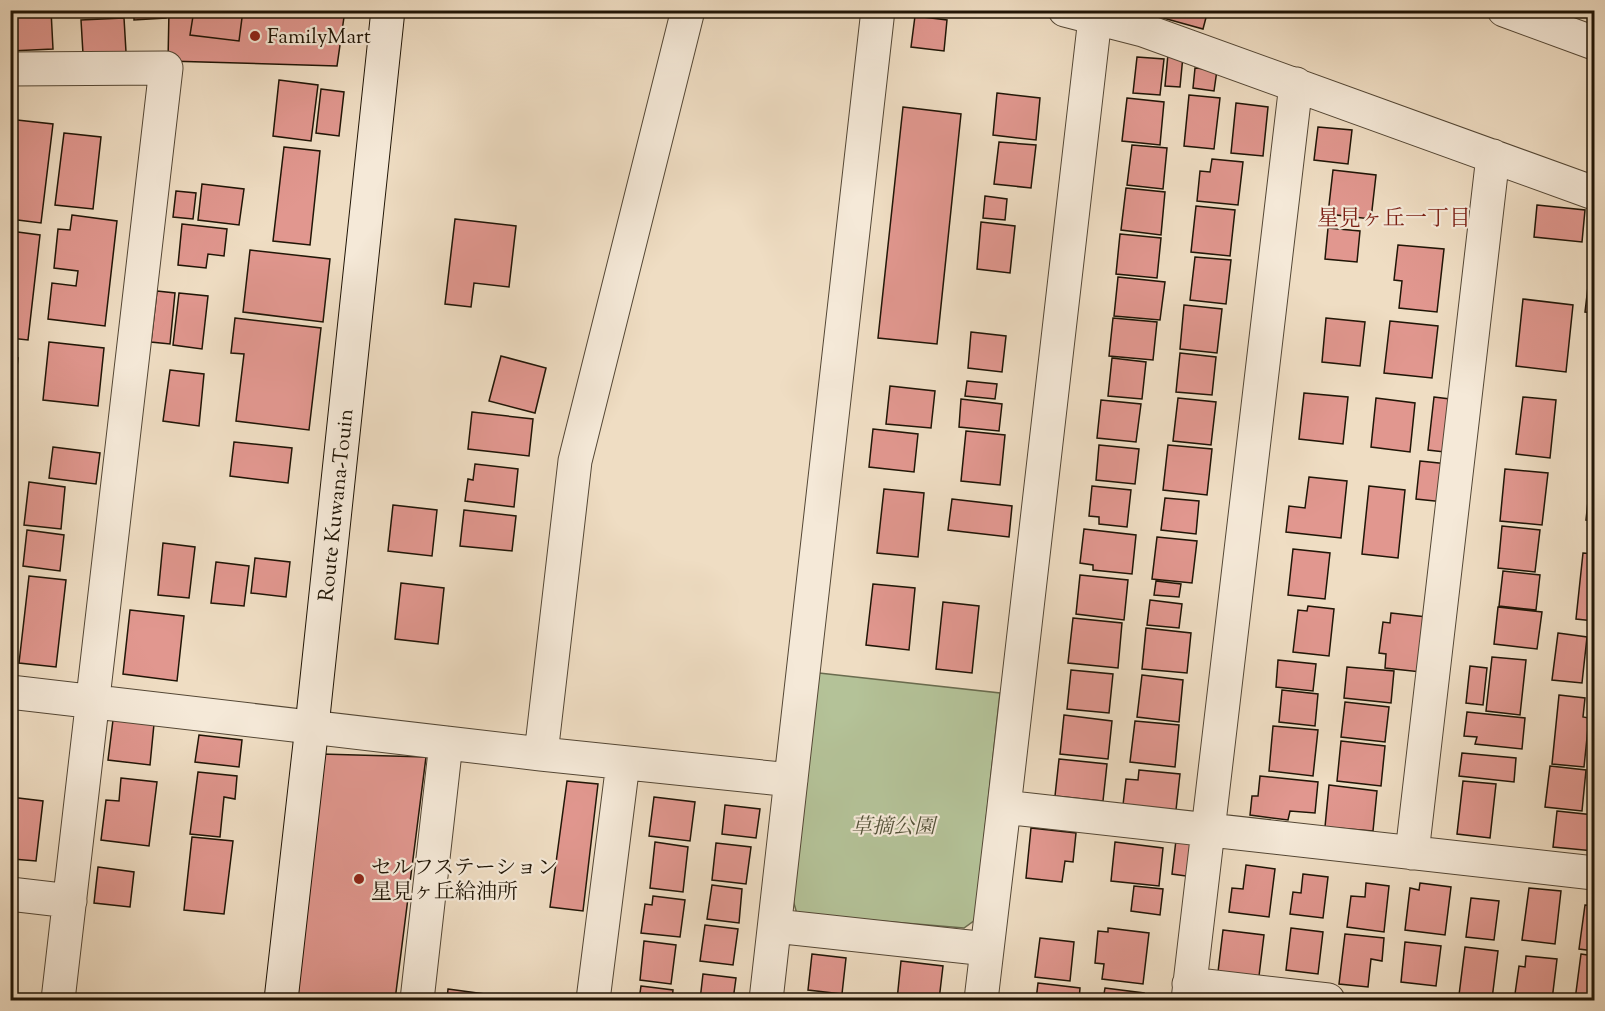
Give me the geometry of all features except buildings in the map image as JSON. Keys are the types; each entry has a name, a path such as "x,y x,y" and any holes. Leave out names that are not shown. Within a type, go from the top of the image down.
{"street":[{"name":"Route Kuwana-Touin","path":"281,1000 388,10"},
{"path":"541,754 575,461 688,10"},
{"path":"766,1000 878,10"},
{"path":"1503,10 1594,43"},
{"path":"981,1000 1004,807 1080,14 1143,30 1594,193"},
{"path":"10,69 165,68 58,1000"},
{"path":"1296,84 1189,992 1328,1000"},
{"path":"1412,853 1493,156"},
{"path":"10,692 541,754 791,780"},
{"path":"417,1000 446,743"},
{"path":"593,1000 623,763"},
{"path":"1004,807 1594,873"},
{"path":"10,894 70,901"},
{"path":"775,926 987,949"}],"green space":[{"name":"草摘公園","path":"819,673 1000,693 975,920 964,928 797,914 793,900"}],"place":[{"name":"FamilyMart","path":"255,36"},
{"name":"セルフステーション 星見ヶ丘給油所","path":"359,879"}],"district":[{"name":"星見ヶ丘一丁目","path":"1394,217"}]}
